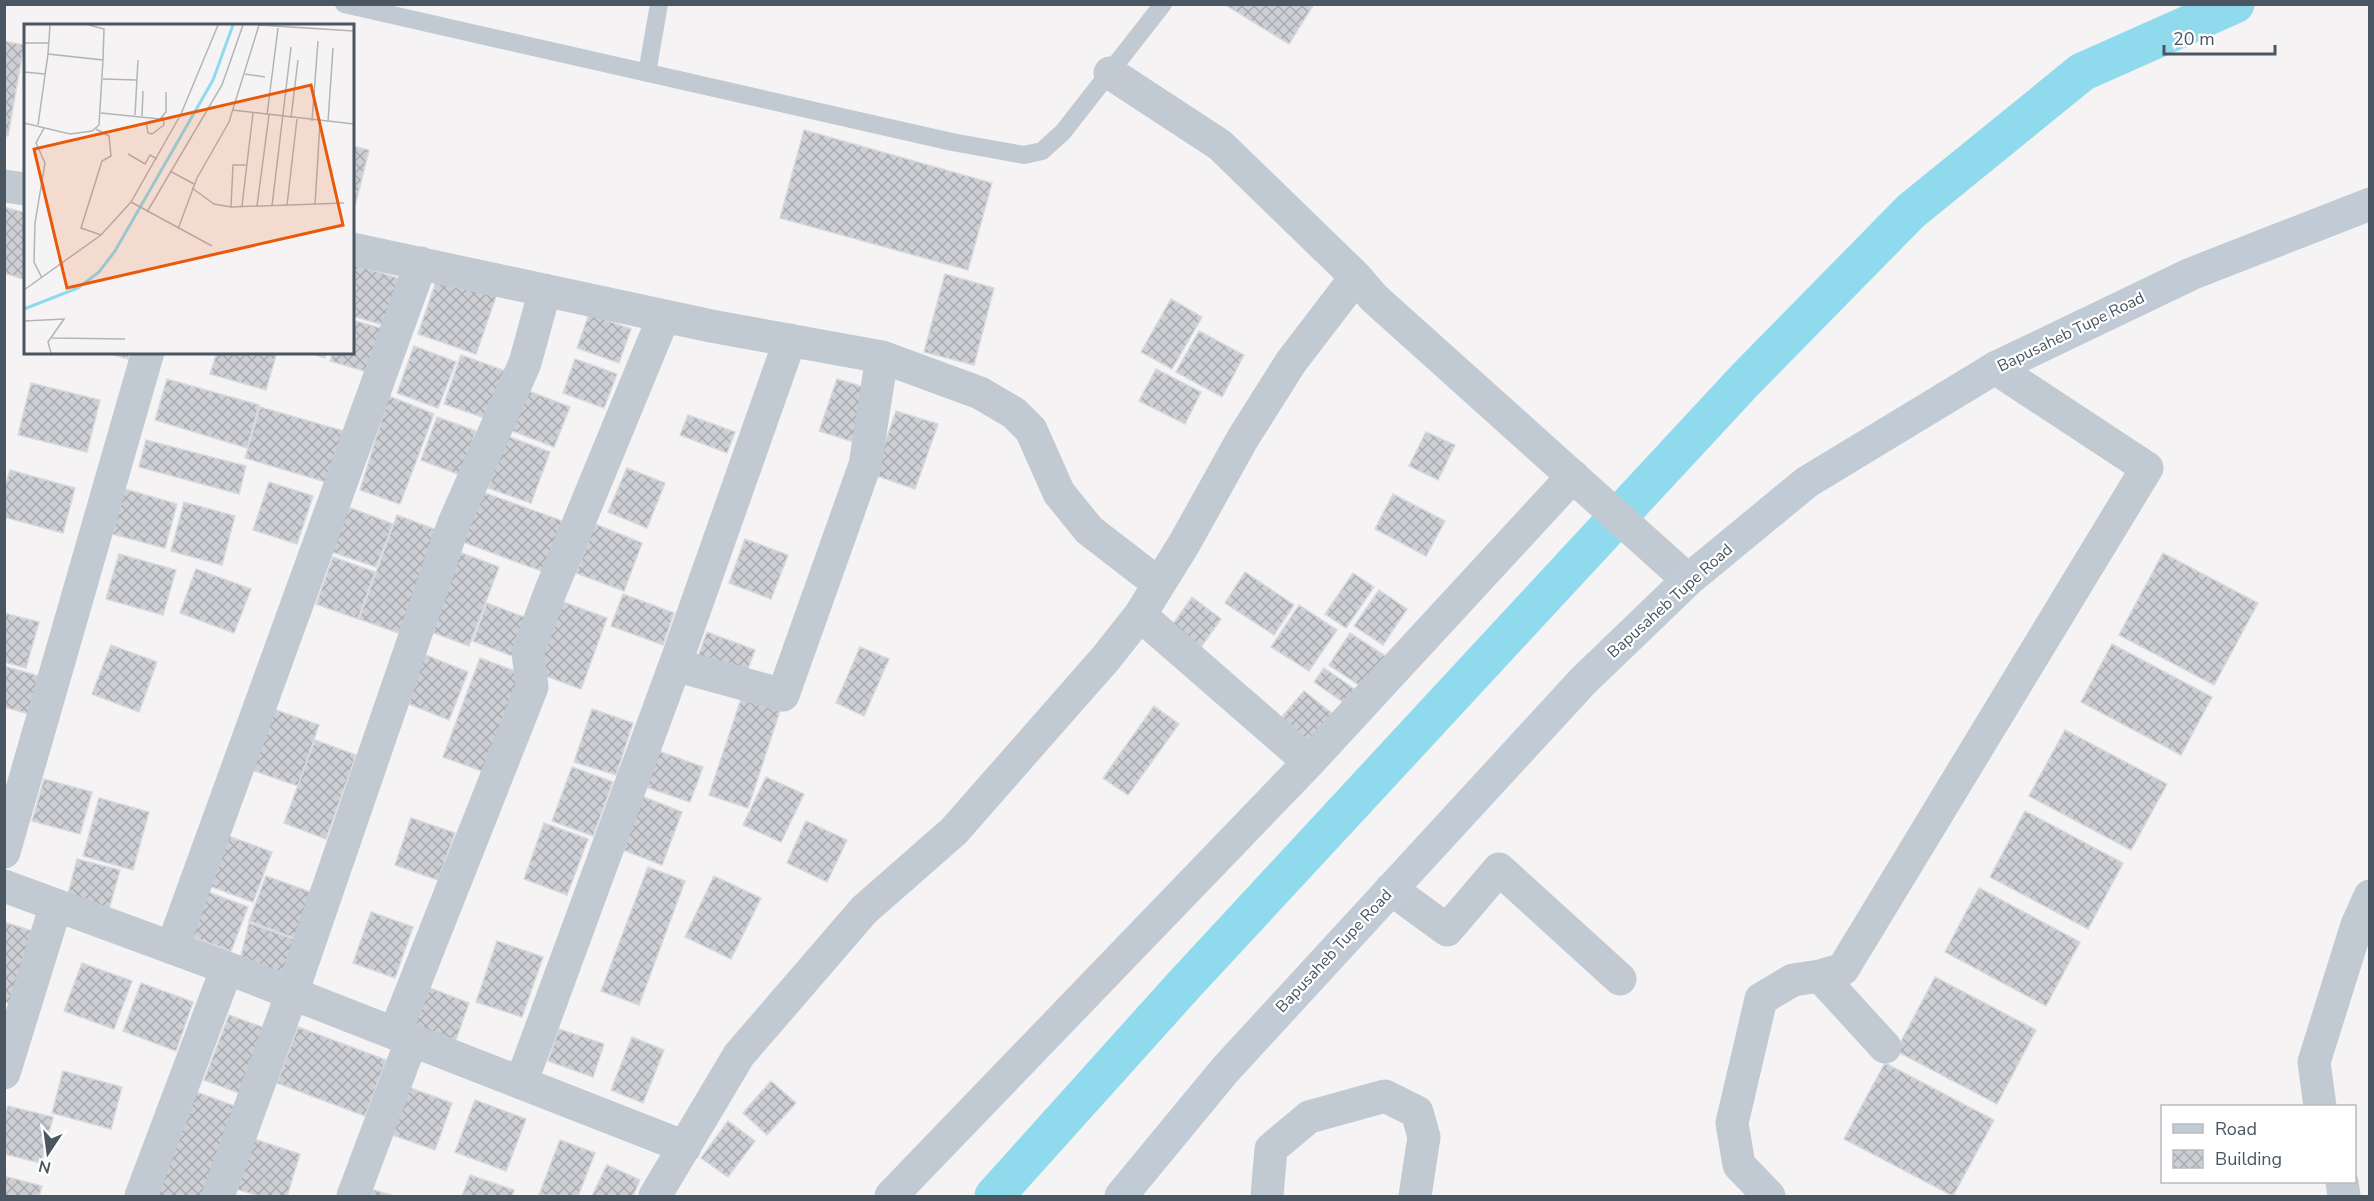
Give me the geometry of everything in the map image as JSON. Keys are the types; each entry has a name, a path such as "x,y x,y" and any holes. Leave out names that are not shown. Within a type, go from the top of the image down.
{"street":[{"path":"1110,73 1220,145 1356,277 1374,298 1680,573"},
{"path":"4,186 24,189"},
{"name":"Bapusaheb Tupe Road","path":"1121,1197 1225,1070 1680,573 1807,482 1995,368 2191,274 2370,204"},
{"path":"354,249 664,316 882,357 980,393 1014,413 1031,430 1059,493 1089,530 1159,584"},
{"path":"172,948 422,263"},
{"path":"655,1197 739,1055 864,910 954,831 1106,658 1140,615 1184,544 1243,438 1291,362 1356,277"},
{"path":"218,1197 292,993 454,523 525,363 545,290"},
{"path":"353,1197 403,1036 532,687 528,652 664,316"},
{"path":"521,1083 675,664 790,340"},
{"path":"4,852 147,354"},
{"path":"675,664 783,695 865,465 882,357"},
{"path":"1769,1197 1739,1165 1732,1123 1761,999 1793,980 1820,976 1843,969 2147,468 1995,368"},
{"path":"891,1197 1309,762 1585,486"},
{"path":"1140,615 1309,762"},
{"path":"1391,889 1446,930 1499,869 1620,979"},
{"path":"4,886 227,968 685,1147"},
{"path":"2320,1105 2314,1062 2357,925 2370,896"},
{"path":"4,1073 56,905"},
{"path":"141,1197 227,968"},
{"path":"1820,976 1885,1047"},
{"path":"1267,1197 1271,1149 1309,1117 1385,1096 1417,1112 1424,1137 1415,1197"}],"lane":[{"path":"344,4 952,142 1024,155 1042,151 1063,132 1163,4"},
{"path":"647,73 659,4"}],"building":[{"path":"1224,4 1314,4 1289,44"},
{"path":"4,41 24,45 8,136 4,135"},
{"path":"804,130 992,183 968,270 780,218"},
{"path":"354,146 369,150 354,210"},
{"path":"4,207 24,212 24,279 4,273"},
{"path":"354,265 401,279 387,326 354,317"},
{"path":"440,270 498,291 476,354 418,334"},
{"path":"945,274 994,288 974,365 924,352"},
{"path":"1171,299 1202,317 1172,369 1141,352"},
{"path":"589,314 631,329 619,363 577,348"},
{"path":"354,321 384,329 371,373 330,361 332,354 354,354"},
{"path":"1199,331 1244,355 1222,397 1176,372"},
{"path":"414,346 456,362 438,408 397,393"},
{"path":"111,354 129,354 128,359"},
{"path":"216,354 276,354 266,390 210,374"},
{"path":"313,354 326,354 325,358"},
{"path":"461,355 508,372 491,420 444,404"},
{"path":"575,359 617,374 604,408 563,393"},
{"path":"1156,369 1201,392 1185,424 1139,401"},
{"path":"167,379 259,405 247,448 155,420"},
{"path":"837,379 874,390 857,443 819,431"},
{"path":"31,383 100,400 87,452 18,435"},
{"path":"526,390 570,407 554,447 510,430"},
{"path":"389,396 434,414 400,504 360,490"},
{"path":"260,407 344,431 329,483 245,458"},
{"path":"896,411 938,424 915,489 874,475"},
{"path":"688,415 735,432 727,453 680,435"},
{"path":"437,417 476,431 460,475 421,460"},
{"path":"1426,432 1455,445 1438,480 1409,466"},
{"path":"507,436 550,452 531,503 488,488"},
{"path":"146,440 246,466 239,494 139,467"},
{"path":"627,468 665,483 647,528 608,512"},
{"path":"10,470 75,488 63,533 4,517 4,491"},
{"path":"269,482 313,496 297,544 253,530"},
{"path":"125,489 177,504 165,548 112,534"},
{"path":"474,489 568,523 549,574 455,539"},
{"path":"1393,494 1445,521 1426,556 1375,529"},
{"path":"184,502 235,516 222,565 171,551"},
{"path":"348,507 393,524 376,567 332,552"},
{"path":"397,515 442,532 404,635 359,619"},
{"path":"595,524 642,543 624,591 576,573"},
{"path":"745,539 788,555 771,599 729,583"},
{"path":"451,549 499,567 469,646 421,628"},
{"path":"2163,553 2258,603 2214,685 2119,635"},
{"path":"119,554 176,570 163,615 106,599"},
{"path":"333,557 375,572 358,619 316,604"},
{"path":"196,569 251,589 234,633 180,613"},
{"path":"1245,572 1294,605 1274,635 1225,603"},
{"path":"1353,573 1374,587 1346,628 1325,614"},
{"path":"1379,590 1407,609 1383,645 1354,626"},
{"path":"623,594 674,613 663,645 611,626"},
{"path":"1192,597 1221,619 1199,650 1170,628"},
{"path":"561,601 607,618 581,689 535,672"},
{"path":"487,603 529,619 515,657 473,641"},
{"path":"1299,605 1337,630 1309,671 1271,647"},
{"path":"4,613 39,622 26,668 4,662"},
{"path":"707,632 755,650 743,682 695,664"},
{"path":"1350,633 1393,661 1371,693 1329,665"},
{"path":"2112,644 2212,697 2181,755 2081,702"},
{"path":"111,645 157,662 139,712 92,694"},
{"path":"860,647 889,659 864,716 836,703"},
{"path":"423,654 468,672 449,720 404,702"},
{"path":"480,658 526,675 490,774 443,757"},
{"path":"4,666 39,676 29,714 4,707"},
{"path":"1324,668 1363,695 1353,709 1314,682"},
{"path":"1304,691 1333,714 1310,743 1281,718"},
{"path":"741,699 780,711 748,808 709,795"},
{"path":"1154,706 1179,724 1128,795 1103,778"},
{"path":"273,709 319,725 298,786 252,770"},
{"path":"592,709 633,723 616,775 574,762"},
{"path":"2065,730 2167,784 2131,850 2029,796"},
{"path":"315,740 356,755 326,839 284,823"},
{"path":"653,749 703,767 690,802 640,785"},
{"path":"572,767 613,782 593,836 552,821"},
{"path":"766,777 804,794 781,842 743,825"},
{"path":"44,779 92,792 80,834 32,821"},
{"path":"639,795 682,812 662,865 618,848"},
{"path":"99,798 149,812 133,870 83,856"},
{"path":"2025,811 2123,863 2088,929 1990,877"},
{"path":"411,818 455,833 438,880 395,865"},
{"path":"806,821 847,840 827,882 787,863"},
{"path":"544,823 588,839 567,895 524,879"},
{"path":"223,834 272,852 253,902 204,884"},
{"path":"77,859 120,870 109,909 67,898"},
{"path":"648,867 685,881 639,1005 601,991"},
{"path":"266,876 319,895 302,941 249,921"},
{"path":"714,876 761,898 731,959 685,937"},
{"path":"1979,888 2080,942 2046,1006 1945,952"},
{"path":"203,890 248,907 231,951 187,935"},
{"path":"371,912 413,927 395,978 353,963"},
{"path":"4,922 36,932 13,1004 4,1002"},
{"path":"249,923 296,940 280,978 239,964"},
{"path":"497,941 543,957 522,1017 476,1002"},
{"path":"82,963 132,981 114,1029 64,1011"},
{"path":"1935,977 2036,1030 1997,1104 1896,1051"},
{"path":"141,983 193,1002 176,1051 123,1031"},
{"path":"425,986 469,1003 453,1048 408,1031"},
{"path":"229,1015 268,1029 244,1095 204,1080"},
{"path":"298,1027 386,1060 365,1116 277,1083"},
{"path":"559,1029 604,1044 593,1077 548,1061"},
{"path":"632,1037 664,1050 643,1103 611,1090"},
{"path":"1885,1063 1994,1120 1953,1196 1844,1139"},
{"path":"63,1071 122,1087 111,1129 52,1113"},
{"path":"771,1081 796,1103 767,1135 743,1113"},
{"path":"405,1086 452,1103 435,1150 387,1133"},
{"path":"191,1090 240,1108 206,1196 151,1196"},
{"path":"475,1100 526,1119 506,1171 455,1152"},
{"path":"8,1106 53,1117 41,1163 4,1154 4,1119"},
{"path":"728,1121 755,1141 728,1177 701,1158"},
{"path":"248,1137 300,1154 287,1196 260,1196 232,1188"},
{"path":"560,1140 595,1153 578,1196 539,1195"},
{"path":"607,1165 640,1180 633,1196 592,1196"},
{"path":"470,1175 514,1190 512,1196 462,1196"},
{"path":"4,1176 42,1186 39,1196 4,1196"},
{"path":"361,1186 394,1196 357,1196"}],"waterway":[{"path":"994,1196 1183,986 1745,380 1911,211 2082,72 2235,4"}]}
